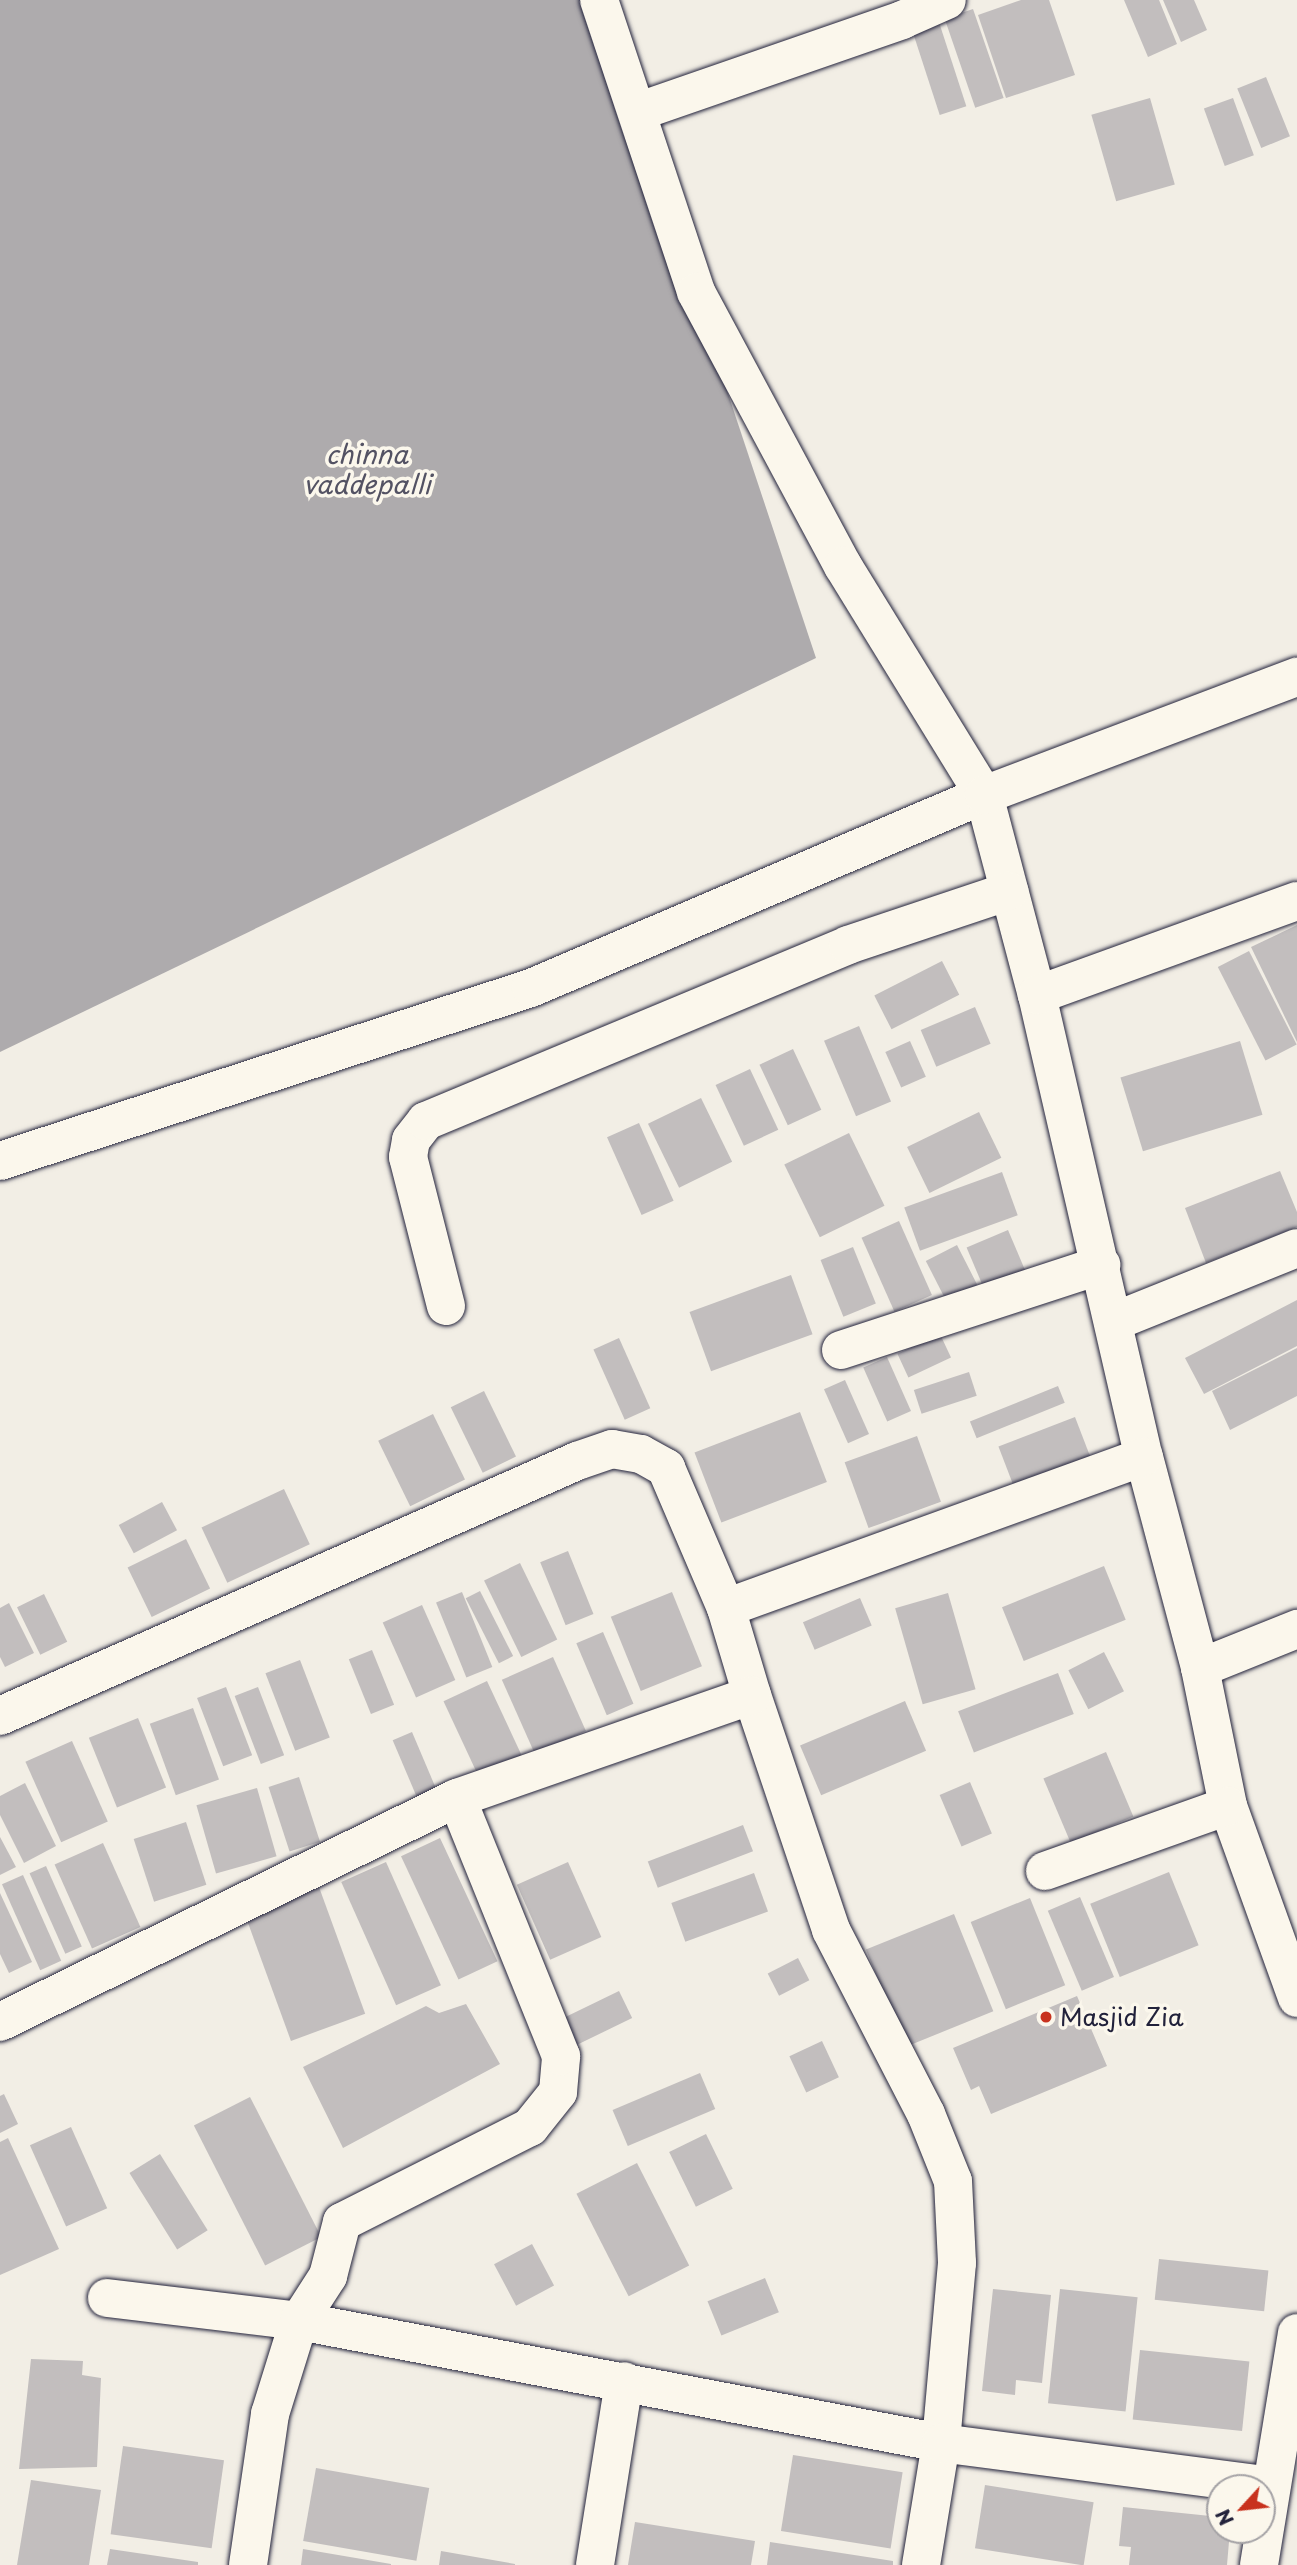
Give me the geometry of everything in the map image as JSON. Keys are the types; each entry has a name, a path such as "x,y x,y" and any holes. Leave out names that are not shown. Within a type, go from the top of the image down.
{"street":[{"path":"599,0 696,292 843,566 984,795 1037,996 1144,1457 1200,1668 1228,1806 1297,1998"},
{"path":"637,111 902,20 947,0"},
{"path":"0,1161 531,988 984,795 1297,677"},
{"path":"446,1306 408,1157 411,1140 426,1121 848,944 1009,891"},
{"path":"1037,996 1297,901"},
{"path":"1113,1322 1297,1248"},
{"path":"841,1350 1101,1265"},
{"path":"0,1716 577,1461 612,1449 641,1454 666,1468 726,1608 752,1695 831,1930 926,2114 953,2181 957,2263 941,2442 921,2565"},
{"path":"726,1608 1144,1457"},
{"path":"1200,1668 1297,1629"},
{"path":"0,2022 457,1798 752,1695"},
{"path":"248,2565 270,2414 299,2321 328,2276 342,2222 530,2127 558,2092 561,2056 457,1798"},
{"path":"1045,1871 1228,1806"},
{"path":"107,2298 299,2321 941,2442 1206,2477"},
{"path":"1273,2474 1297,2333"},
{"path":"595,2565 624,2381"},
{"path":"1259,2565 1262,2544"}],"water":[{"name":"chinna vaddepalli","path":"0,0 597,0 816,658 0,1052"}],"building":[{"path":"1021,0 1049,0 1075,75 1006,98 978,15"},
{"path":"1124,0 1159,0 1177,44 1148,57"},
{"path":"1163,0 1194,0 1207,30 1181,42"},
{"path":"973,9 1004,98 975,108 945,19"},
{"path":"937,16 966,106 940,115 910,25"},
{"path":"1266,77 1290,136 1261,148 1237,89"},
{"path":"1150,98 1175,185 1116,201 1091,115"},
{"path":"1233,98 1254,155 1225,166 1204,109"},
{"path":"1297,925 1297,1042 1251,947"},
{"path":"1249,951 1297,1045 1265,1060 1218,967"},
{"path":"942,961 959,995 892,1029 874,996"},
{"path":"975,1007 991,1044 936,1067 921,1030"},
{"path":"859,1026 891,1101 856,1116 824,1041"},
{"path":"910,1041 926,1077 901,1088 885,1052"},
{"path":"1240,1041 1263,1115 1143,1151 1120,1078"},
{"path":"793,1049 821,1110 788,1125 759,1065"},
{"path":"750,1069 778,1130 744,1146 716,1085"},
{"path":"701,1098 732,1162 679,1188 648,1124"},
{"path":"979,1112 1001,1158 929,1193 907,1147"},
{"path":"639,1123 674,1201 642,1215 607,1137"},
{"path":"849,1133 885,1206 820,1237 784,1165"},
{"path":"1280,1171 1297,1212 1297,1227 1206,1263 1185,1208"},
{"path":"1002,1172 1018,1215 920,1251 904,1208"},
{"path":"899,1221 932,1295 894,1312 862,1238"},
{"path":"1008,1230 1026,1273 985,1291 967,1248"},
{"path":"957,1245 979,1289 948,1305 926,1261"},
{"path":"853,1247 876,1304 843,1317 821,1260"},
{"path":"791,1275 813,1334 711,1371 690,1312"},
{"path":"1297,1300 1297,1346 1204,1394 1185,1358"},
{"path":"940,1334 951,1358 908,1377 897,1354"},
{"path":"619,1338 650,1408 625,1420 593,1349"},
{"path":"1297,1348 1297,1396 1230,1430 1212,1391"},
{"path":"887,1357 911,1411 887,1421 863,1368"},
{"path":"969,1372 977,1396 922,1414 914,1390"},
{"path":"845,1380 869,1434 848,1443 824,1389"},
{"path":"1058,1386 1065,1403 977,1438 970,1422"},
{"path":"484,1391 516,1457 483,1473 451,1407"},
{"path":"800,1412 827,1482 721,1523 695,1452"},
{"path":"433,1414 465,1480 410,1506 378,1441"},
{"path":"1075,1417 1092,1462 1016,1491 998,1446"},
{"path":"917,1436 941,1502 869,1528 845,1462"},
{"path":"284,1489 310,1544 227,1583 202,1527"},
{"path":"162,1502 177,1530 134,1553 119,1525"},
{"path":"186,1539 210,1588 152,1617 128,1567"},
{"path":"568,1551 593,1614 566,1625 540,1562"},
{"path":"520,1563 557,1639 521,1657 484,1581"},
{"path":"1104,1566 1126,1620 1024,1661 1002,1607"},
{"path":"480,1591 513,1656 499,1663 466,1598"},
{"path":"462,1592 492,1667 466,1678 436,1602"},
{"path":"672,1592 702,1666 641,1691 611,1617"},
{"path":"948,1593 976,1689 923,1704 895,1608"},
{"path":"44,1594 67,1642 40,1655 17,1607"},
{"path":"860,1598 872,1626 815,1650 803,1622"},
{"path":"9,1603 34,1653 5,1667 0,1657 0,1608"},
{"path":"422,1605 455,1680 416,1697 383,1622"},
{"path":"603,1632 633,1704 607,1715 576,1643"},
{"path":"372,1650 394,1705 371,1714 349,1659"},
{"path":"1104,1652 1124,1691 1088,1709 1068,1670"},
{"path":"553,1657 586,1731 535,1754 502,1680"},
{"path":"300,1660 330,1737 295,1751 265,1673"},
{"path":"1058,1673 1074,1714 974,1752 958,1711"},
{"path":"487,1681 525,1762 481,1782 443,1701"},
{"path":"226,1687 252,1755 223,1766 197,1698"},
{"path":"258,1687 284,1755 261,1764 235,1696"},
{"path":"905,1701 926,1751 821,1795 800,1746"},
{"path":"193,1708 219,1779 176,1795 150,1724"},
{"path":"138,1718 166,1788 117,1807 89,1738"},
{"path":"412,1732 436,1789 417,1797 393,1740"},
{"path":"72,1741 108,1821 61,1842 25,1762"},
{"path":"1106,1752 1133,1816 1071,1843 1043,1779"},
{"path":"299,1777 320,1842 290,1852 269,1787"},
{"path":"970,1782 992,1834 962,1846 940,1795"},
{"path":"25,1783 56,1846 24,1863 0,1815 0,1796"},
{"path":"257,1788 277,1856 216,1874 196,1805"},
{"path":"186,1822 206,1885 154,1902 134,1839"},
{"path":"743,1825 753,1851 658,1888 648,1862"},
{"path":"0,1837 16,1867 0,1875"},
{"path":"440,1838 497,1961 459,1979 401,1856"},
{"path":"103,1843 140,1927 92,1949 55,1865"},
{"path":"386,1862 441,1985 396,2005 341,1882"},
{"path":"568,1862 601,1937 550,1960 517,1885"},
{"path":"46,1866 82,1946 65,1954 30,1873"},
{"path":"1169,1872 1199,1945 1120,1977 1090,1904"},
{"path":"754,1873 768,1912 685,1942 671,1903"},
{"path":"23,1875 61,1961 40,1970 2,1884"},
{"path":"319,1887 365,2014 291,2041 245,1914"},
{"path":"0,1893 32,1962 9,1973 0,1954"},
{"path":"1080,1897 1114,1977 1082,1991 1048,1911"},
{"path":"1030,1898 1065,1985 1006,2009 971,1922"},
{"path":"954,1914 993,2011 905,2047 866,1950"},
{"path":"798,1958 809,1980 779,1996 768,1973"},
{"path":"619,1991 632,2018 576,2046 562,2019"},
{"path":"1077,1996 1107,2066 991,2114 979,2086 971,2090 953,2048"},
{"path":"466,2004 500,2064 343,2148 303,2067 426,2006 439,2013"},
{"path":"822,2041 839,2077 806,2092 789,2056"},
{"path":"700,2073 715,2109 628,2146 613,2110"},
{"path":"4,2094 18,2124 0,2133 0,2096"},
{"path":"250,2097 321,2237 265,2265 194,2126"},
{"path":"71,2127 107,2208 66,2227 30,2145"},
{"path":"706,2134 733,2189 696,2207 669,2152"},
{"path":"8,2138 59,2249 0,2275 0,2142"},
{"path":"160,2154 208,2230 177,2249 129,2173"},
{"path":"637,2163 689,2265 629,2296 576,2194"},
{"path":"532,2244 554,2285 516,2306 494,2264"},
{"path":"1159,2259 1268,2270 1264,2311 1155,2300"},
{"path":"765,2278 779,2312 721,2336 708,2301"},
{"path":"993,2289 1051,2295 1042,2383 1016,2380 1015,2395 982,2391"},
{"path":"1060,2289 1138,2297 1126,2412 1048,2403"},
{"path":"1140,2350 1249,2361 1242,2431 1133,2420"},
{"path":"31,2359 83,2361 82,2375 101,2378 97,2467 19,2469"},
{"path":"123,2446 224,2460 212,2548 111,2534"},
{"path":"793,2455 903,2472 891,2548 781,2531"},
{"path":"316,2468 429,2488 416,2561 303,2541"},
{"path":"31,2480 101,2490 89,2565 17,2565"},
{"path":"985,2485 1094,2502 1084,2565 975,2548"},
{"path":"1123,2507 1206,2516 1206,2544 1229,2544 1227,2565 1129,2565 1131,2547 1119,2546"},
{"path":"635,2522 755,2541 751,2565 628,2565"},
{"path":"770,2542 893,2561 893,2565 767,2565"},
{"path":"110,2549 198,2562 198,2565 107,2565"},
{"path":"303,2549 391,2564 391,2565 301,2565"},
{"path":"441,2551 515,2564 515,2565 439,2565"}],"place":[{"name":"Masjid Zia","path":"1046,2017"}]}
